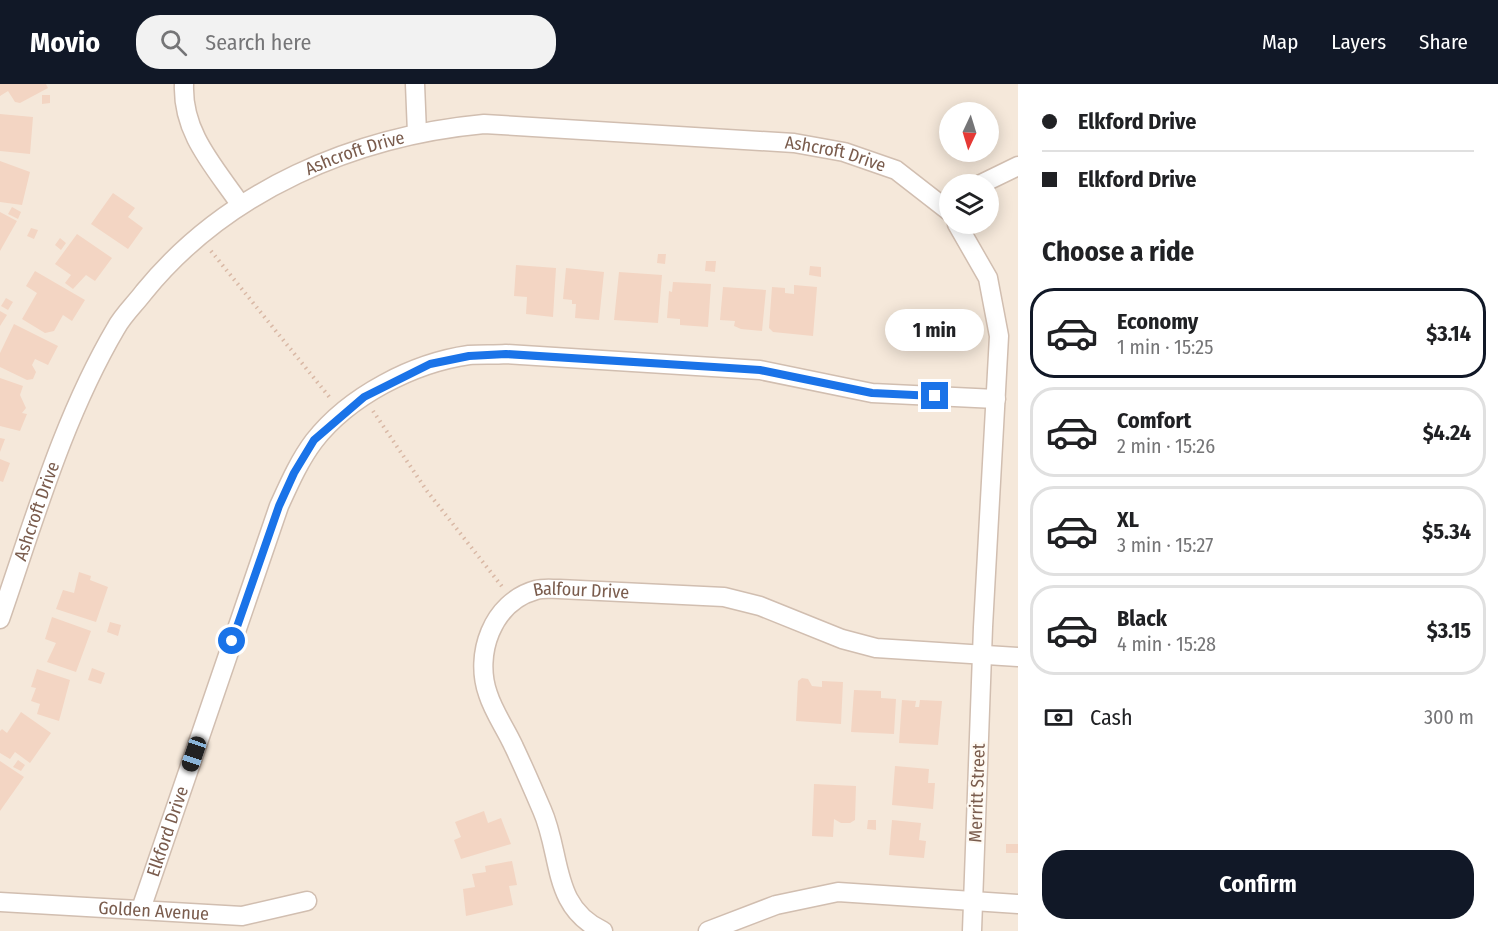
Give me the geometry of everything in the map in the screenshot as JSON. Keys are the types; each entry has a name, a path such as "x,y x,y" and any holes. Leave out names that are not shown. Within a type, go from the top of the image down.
{"street":[{"path":"184,84 186,117 194,136 240,204"},
{"path":"415,84 417,133"},
{"name":"Ashcroft Drive","path":"0,619 74,412 117,326 162,270 198,235 240,204 292,176 373,144 417,133 484,124 794,143 844,152 896,170 939,204"},
{"path":"999,175 1018,166"},
{"name":"Ashcroft Drive","path":"963,234 988,278 999,336 982,654"},
{"name":"Elkford Drive","path":"141,909 279,506 294,473 314,440 364,397 430,364 469,356 506,354 760,370 872,393 996,399"},
{"name":"Balfour Drive","path":"603,931 589,924 577,914 563,889 546,818 487,692 482,664 488,636 497,617 514,601 536,590 559,589 724,597 760,606 842,639 876,648 1018,657"},
{"name":"Merritt Street","path":"972,931 982,654"},
{"path":"708,931 776,905 838,892 1018,904"},
{"name":"Golden Avenue","path":"0,902 242,916 307,901"}],"path":[{"path":"198,235 343,413"},
{"path":"364,397 427,491 514,601"}],"shaded area":[{"path":"0,84 1018,84 1018,931 0,931"}],"building":[{"path":"0,84 46,84 48,88 20,103 15,102 8,91 0,96"},
{"path":"42,95 50,95 50,103 42,104"},
{"path":"0,114 33,117 30,154 0,151"},
{"path":"0,161 30,172 22,205 0,202"},
{"path":"113,193 135,208 128,217 143,228 128,249 91,224"},
{"path":"12,207 21,212 18,219 8,214"},
{"path":"0,212 17,221 0,251"},
{"path":"31,228 38,230 34,239 27,236"},
{"path":"77,234 112,258 95,281 86,275 73,289 65,283 71,275 55,264"},
{"path":"60,238 66,243 61,250 55,245"},
{"path":"658,254 666,254 665,264 657,263"},
{"path":"706,261 716,261 715,272 705,271"},
{"path":"516,265 556,268 553,317 526,314 527,297 514,296"},
{"path":"810,266 821,267 821,277 809,275"},
{"path":"566,268 604,272 599,320 575,318 576,304 572,304 572,300 563,299"},
{"path":"35,271 85,300 72,321 63,315 54,331 45,333 22,319 37,293 26,286"},
{"path":"619,272 662,275 658,323 614,320"},
{"path":"673,282 711,284 708,327 680,325 680,319 667,318 669,291 672,292"},
{"path":"794,285 817,287 813,336 773,332 769,328 772,287 785,288 785,293 794,294"},
{"path":"723,287 766,290 762,331 741,329 734,326 735,321 720,320"},
{"path":"6,298 13,302 8,310 1,306"},
{"path":"0,311 7,315 0,326"},
{"path":"14,324 58,346 48,365 35,359 32,365 36,372 33,379 27,380 0,367 0,353"},
{"path":"0,378 23,386 20,395 26,408 22,413 27,414 20,431 0,426"},
{"path":"0,438 5,439 0,452"},
{"path":"0,459 10,463 3,482 0,481"},
{"path":"79,572 91,576 90,580 108,587 96,622 56,609 63,590 74,593"},
{"path":"52,617 91,631 76,672 47,662 56,643 45,639"},
{"path":"110,622 121,625 118,636 107,632"},
{"path":"92,668 105,673 101,684 88,680"},
{"path":"37,669 70,680 59,721 37,714 40,704 31,701 36,688 31,687"},
{"path":"802,678 808,679 812,686 822,687 822,681 843,682 841,724 796,721 798,681"},
{"path":"854,690 881,691 881,698 896,699 894,734 851,732"},
{"path":"902,700 916,701 915,707 919,707 920,700 942,701 938,745 899,743"},
{"path":"21,712 51,733 30,763 15,752 10,759 0,753 0,731 2,729 7,733"},
{"path":"18,760 25,765 21,771 13,767"},
{"path":"0,761 24,777 0,811"},
{"path":"895,766 929,769 928,783 935,783 933,809 892,805"},
{"path":"814,784 856,786 855,820 850,823 841,823 834,819 833,837 812,836"},
{"path":"484,811 488,823 501,818 511,844 461,859 454,840 461,837 455,822"},
{"path":"868,820 876,820 876,830 867,829"},
{"path":"892,820 921,823 919,840 926,841 924,858 889,855"},
{"path":"1006,844 1018,844 1018,853 1006,853"},
{"path":"512,861 517,885 509,886 513,905 466,916 463,889 475,887 472,874 486,872 485,866"}],"route":[{"path":"232,641 279,506 294,473 314,440 364,397 430,364 469,356 506,354 714,367 760,370 872,393 935,396"}]}
